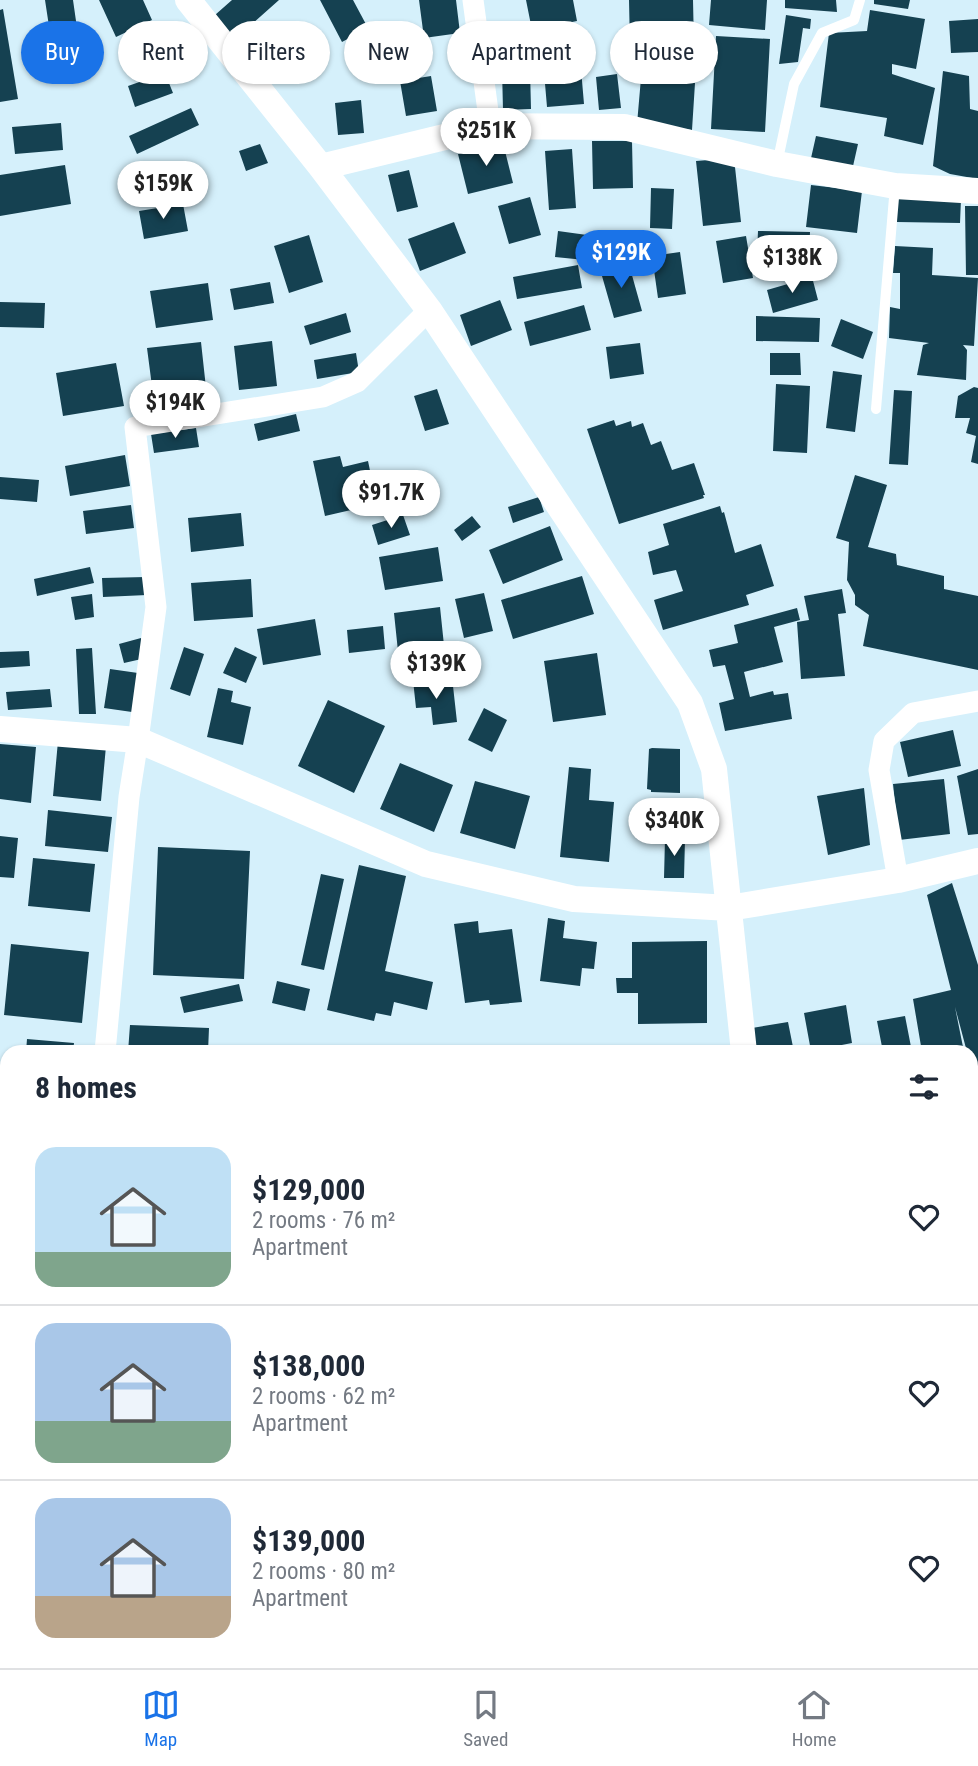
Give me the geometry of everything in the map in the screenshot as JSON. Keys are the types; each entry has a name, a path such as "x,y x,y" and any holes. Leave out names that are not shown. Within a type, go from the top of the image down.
{"street":[{"path":"188,0 321,167 429,310 690,703 714,769 743,1045"},
{"path":"473,0 490,126"},
{"path":"321,167 490,126 624,127 777,163 895,186 978,191"},
{"path":"106,1045 129,797 156,607 135,427 323,397 358,382 429,310"},
{"path":"898,880 879,770 884,741 914,713 978,701"},
{"path":"0,729 138,740 426,863 574,899 729,908 898,880 978,861"}],"lane":[{"path":"777,163 794,84 822,33 854,20 860,0"},
{"path":"876,409 895,186"}],"building":[{"path":"45,0 73,0 76,21 48,21"},
{"path":"99,0 143,0 152,20 118,21 116,37"},
{"path":"232,0 279,0 255,21 222,21 222,23 215,15"},
{"path":"320,0 353,0 364,21 344,21 342,42"},
{"path":"419,0 456,0 459,21 447,21 447,35 433,37 433,21 422,21"},
{"path":"526,0 573,0 577,21 530,21"},
{"path":"629,0 693,0 693,21 629,21"},
{"path":"711,0 767,0 765,30 718,26 718,21 709,21"},
{"path":"785,0 836,0 837,12 785,8"},
{"path":"874,0 910,0 908,9 874,4"},
{"path":"3,9 18,99 0,102 0,10"},
{"path":"870,10 925,19 916,69 892,64 892,74 935,88 923,145 884,136 887,118 820,107 829,33 867,31"},
{"path":"786,15 811,19 810,29 803,28 798,62 779,64"},
{"path":"978,19 978,52 951,53 949,21"},
{"path":"718,36 770,39 765,132 711,129 713,84 718,84"},
{"path":"943,71 969,76 970,109 978,111 978,179 950,174 933,166"},
{"path":"610,75 610,84 618,84 621,108 599,110 596,77"},
{"path":"169,84 173,93 135,107 128,86"},
{"path":"401,84 432,84 437,111 406,116"},
{"path":"502,84 530,84 531,109 503,110"},
{"path":"545,84 582,84 584,104 547,107"},
{"path":"640,84 695,84 692,130 637,124"},
{"path":"361,100 364,133 338,135 335,103"},
{"path":"191,108 199,125 137,154 129,136"},
{"path":"61,123 63,150 15,154 12,127"},
{"path":"816,136 858,144 851,175 809,167"},
{"path":"592,141 632,141 633,188 593,189"},
{"path":"503,143 513,183 468,194 458,154"},
{"path":"260,144 268,163 246,171 239,151"},
{"path":"572,149 576,208 549,210 545,151"},
{"path":"734,158 741,222 703,226 696,161"},
{"path":"158,161 164,180 136,188 130,170"},
{"path":"65,165 71,204 0,216 0,175"},
{"path":"409,170 418,207 397,212 388,175"},
{"path":"811,185 862,191 857,233 806,227"},
{"path":"651,188 674,189 672,229 650,228"},
{"path":"530,197 541,235 509,244 498,206"},
{"path":"897,197 961,199 960,223 897,222"},
{"path":"183,204 188,231 144,239 139,211"},
{"path":"965,206 978,206 978,275 966,275"},
{"path":"454,222 466,253 420,271 408,239"},
{"path":"558,231 587,235 585,260 555,257"},
{"path":"758,231 810,232 809,257 757,256"},
{"path":"309,235 323,282 289,293 274,246"},
{"path":"746,236 753,278 723,283 716,241"},
{"path":"895,246 933,248 932,275 978,278 974,346 963,345 967,350 966,380 917,375 923,345 929,343 889,338 890,307 900,309 900,273 893,273"},
{"path":"680,252 686,294 658,298 652,256"},
{"path":"628,261 642,311 614,318 600,269"},
{"path":"578,265 582,288 517,299 513,277"},
{"path":"812,277 818,300 773,313 767,290"},
{"path":"270,282 274,303 234,310 230,289"},
{"path":"208,283 213,320 156,328 150,291"},
{"path":"500,300 512,330 471,346 460,315"},
{"path":"0,302 45,303 44,328 0,327"},
{"path":"584,305 591,330 530,346 524,322"},
{"path":"346,313 351,332 310,345 304,326"},
{"path":"756,316 820,318 819,342 756,341"},
{"path":"841,319 873,332 863,359 831,346"},
{"path":"272,341 277,386 239,390 234,346"},
{"path":"201,342 206,388 153,394 147,348"},
{"path":"640,343 644,374 610,379 606,347"},
{"path":"356,353 359,372 317,379 314,360"},
{"path":"770,353 800,353 801,375 770,375"},
{"path":"116,363 124,406 63,416 56,373"},
{"path":"833,371 862,375 855,432 826,428"},
{"path":"776,384 810,386 807,453 773,451"},
{"path":"974,387 978,388 978,464 971,462 976,436 966,433 970,418 955,418 958,396"},
{"path":"437,389 449,424 425,431 414,396"},
{"path":"894,390 912,391 908,465 889,464"},
{"path":"296,414 300,431 258,441 254,424"},
{"path":"614,420 616,426 631,421 632,427 643,423 651,445 661,441 672,470 694,463 704,498 619,524 587,429"},
{"path":"196,428 199,447 154,453 151,434"},
{"path":"125,455 130,486 70,496 65,466"},
{"path":"340,456 343,467 368,461 377,504 325,516 313,461"},
{"path":"855,475 887,485 868,547 896,554 897,565 944,576 944,589 978,596 978,670 863,646 869,615 855,605 855,595 847,580 849,542 836,538"},
{"path":"0,477 39,480 37,502 0,499"},
{"path":"539,497 544,512 513,523 508,507"},
{"path":"131,505 134,528 86,534 83,511"},
{"path":"720,506 735,553 761,544 774,586 746,595 749,605 663,630 654,600 683,591 676,570 653,575 648,552 669,545 663,524"},
{"path":"241,513 244,546 191,552 188,518"},
{"path":"403,515 410,535 378,545 372,525"},
{"path":"472,516 481,527 462,541 454,530"},
{"path":"550,526 563,560 503,584 489,550"},
{"path":"438,547 443,581 385,590 379,557"},
{"path":"90,567 94,583 37,596 34,579"},
{"path":"582,576 594,614 513,639 501,600"},
{"path":"146,577 147,595 103,597 102,578"},
{"path":"251,579 253,617 194,621 191,583"},
{"path":"842,589 846,613 838,614 845,676 801,679 797,622 809,620 804,596"},
{"path":"484,593 493,631 464,638 455,599"},
{"path":"92,594 94,617 75,620 71,597"},
{"path":"440,607 445,655 399,661 394,613"},
{"path":"797,608 800,620 774,627 783,662 744,672 750,697 773,691 774,695 788,693 792,719 725,731 719,703 734,699 725,665 713,667 709,650 738,643 734,625"},
{"path":"315,619 321,655 263,665 257,629"},
{"path":"383,626 385,649 349,653 347,630"},
{"path":"141,638 146,658 124,663 119,644"},
{"path":"184,647 204,654 190,696 170,689"},
{"path":"235,647 257,657 246,683 223,673"},
{"path":"92,648 96,714 79,714 76,649"},
{"path":"29,651 30,666 0,668 0,652"},
{"path":"597,653 606,715 553,722 544,661"},
{"path":"110,669 138,673 132,712 104,708"},
{"path":"433,677 434,688 453,686 457,722 433,725 431,707 416,708 413,680"},
{"path":"218,688 233,691 231,702 251,707 243,745 207,737"},
{"path":"50,689 52,707 8,710 6,692"},
{"path":"328,700 385,726 354,793 298,766"},
{"path":"484,708 507,720 492,752 468,740"},
{"path":"953,730 961,766 908,777 900,742"},
{"path":"58,741 106,746 101,801 53,796"},
{"path":"0,744 36,747 31,803 0,799"},
{"path":"649,749 680,749 680,793 651,792 647,789"},
{"path":"400,763 453,785 434,832 380,809"},
{"path":"569,767 591,769 589,800 614,802 609,862 560,857"},
{"path":"978,769 978,834 968,835 957,776"},
{"path":"944,779 950,834 899,840 893,784"},
{"path":"475,781 530,796 515,849 460,833"},
{"path":"864,788 870,845 828,855 817,796"},
{"path":"48,810 112,817 108,852 45,846"},
{"path":"0,836 18,838 14,878 0,877"},
{"path":"665,839 685,839 684,878 664,878"},
{"path":"158,847 250,851 244,979 153,975"},
{"path":"33,858 95,864 90,912 28,906"},
{"path":"359,865 406,876 385,971 433,982 427,1010 394,1002 391,1016 376,1013 374,1021 327,1010"},
{"path":"321,874 344,879 324,970 301,965"},
{"path":"952,883 978,965 978,1045 965,1045 955,1007 963,1045 921,1045 913,999 951,990 927,895"},
{"path":"548,918 565,921 563,938 597,942 594,969 582,968 580,986 540,981"},
{"path":"478,921 479,933 512,929 522,1002 490,1005 489,1000 465,1003 454,924"},
{"path":"707,941 707,1023 638,1024 638,993 617,993 616,978 632,978 632,942"},
{"path":"11,944 89,952 82,1023 4,1015"},
{"path":"277,981 310,989 305,1011 272,1003"},
{"path":"239,984 243,1001 184,1013 180,997"},
{"path":"846,1005 852,1043 810,1045 804,1013"},
{"path":"905,1016 911,1045 882,1045 877,1021"},
{"path":"788,1022 793,1045 755,1045 752,1028"},
{"path":"130,1025 209,1028 208,1045 129,1045"},
{"path":"27,1039 74,1043 74,1045 27,1045"}]}
